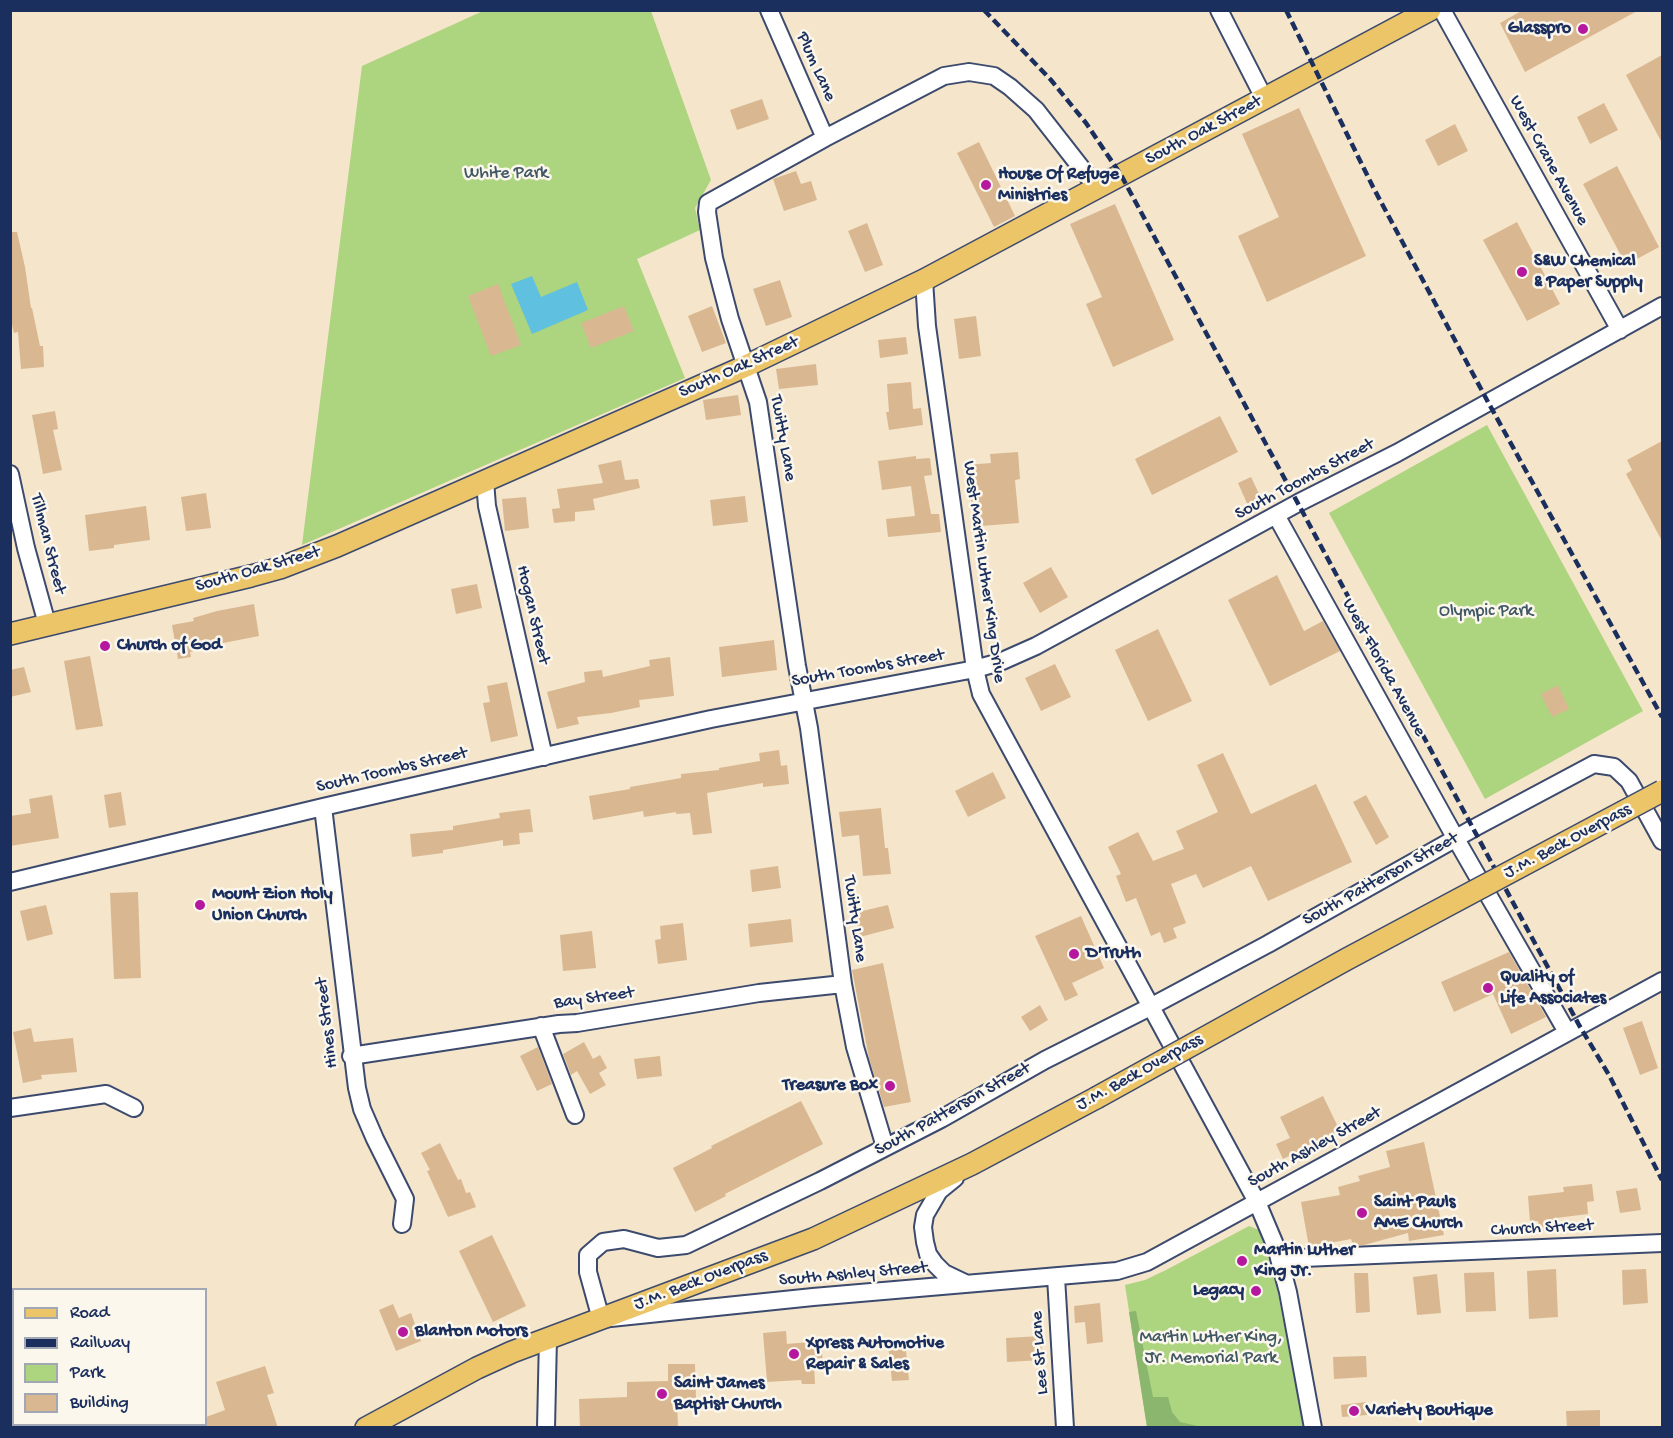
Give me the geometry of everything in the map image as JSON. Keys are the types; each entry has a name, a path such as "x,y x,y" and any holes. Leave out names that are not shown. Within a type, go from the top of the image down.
{"main road":[{"name":"South Oak Street","path":"10,634 280,568 485,482 746,366 924,280 1430,10"},
{"name":"J.M. Beck Overpass","path":"601,1319 813,1239 972,1164 1347,959 1662,791"},
{"path":"366,1428 477,1368 548,1337 601,1319"}],"street":[{"name":"Plum Lane","path":"769,10 825,138"},
{"path":"1220,10 1264,98"},
{"name":"West Crane Avenue","path":"1443,10 1620,330"},
{"name":"Twitty Lane","path":"885,1147 855,1047 843,984 804,700 758,402 714,258 707,212 708,203 944,76 969,72 981,72 994,76 1036,110 1097,188"},
{"name":"West Martin Luther King Drive","path":"924,280 927,326 975,669 981,694 1257,1202 1270,1230 1288,1292 1313,1428"},
{"name":"South Toombs Street","path":"10,882 544,757 804,700 975,669 1000,662 1036,646 1277,517 1662,306"},
{"name":"Tillman Street","path":"10,474 26,548 47,624"},
{"name":"Hogan Street","path":"485,482 487,506 544,757"},
{"name":"West Florida Avenue","path":"1277,517 1567,1032"},
{"name":"South Patterson Street","path":"601,1319 588,1272 588,1255 603,1242 624,1239 658,1248 686,1245 820,1181 1268,944 1456,838 1594,764 1614,767 1629,782 1662,841"},
{"name":"Hines Street","path":"323,807 351,1056 363,1109 405,1199 402,1224"},
{"name":"South Ashley Street","path":"601,1319 1117,1271 1150,1261 1662,981"},
{"name":"Bay Street","path":"351,1056 541,1026 577,1023 759,993 843,984"},
{"path":"541,1026 575,1115"},
{"path":"10,1108 106,1094 134,1108"},
{"name":"South Ashley Street","path":"965,1284 944,1273 935,1264 928,1254 924,1227 925,1215 939,1191 972,1164"},
{"name":"Church Street","path":"1279,1259 1662,1243"},
{"name":"Lee St Lane","path":"1056,1277 1065,1428"},
{"path":"546,1428 548,1337"}],"green space":[{"name":"White Park","path":"483,11 651,11 711,180 695,208 700,230 637,259 685,378 302,545 362,66"},
{"name":"Olympic Park","path":"1487,425 1643,711 1485,799 1329,513"},
{"name":"Martin Luther King, Jr. Memorial Park","path":"1249,1226 1259,1230 1276,1283 1304,1427 1147,1427 1125,1285 1145,1280"},
{"path":"1136,1311 1153,1397 1168,1397 1172,1412 1180,1422 1202,1427 1147,1427 1129,1312"}],"water":[{"path":"532,276 541,297 577,282 588,310 532,334 511,284"}],"building":[{"path":"1523,10 1639,10 1525,72 1500,23"},
{"path":"1662,55 1662,143 1626,75"},
{"path":"762,99 769,119 737,130 730,110"},
{"path":"1604,103 1618,130 1590,144 1577,117"},
{"path":"1299,108 1366,256 1267,302 1238,236 1279,217 1242,134"},
{"path":"1455,124 1468,151 1438,166 1425,140"},
{"name":"House Of Refuge Ministries","path":"979,142 1015,216 994,227 957,153"},
{"path":"1617,166 1659,247 1626,265 1583,184"},
{"path":"796,171 801,184 811,181 817,200 784,211 773,179"},
{"path":"1115,204 1174,340 1113,367 1086,304 1102,297 1070,224"},
{"name":"S&W Chemical & Paper Supply","path":"1517,222 1560,304 1527,321 1483,240"},
{"path":"867,223 883,265 865,272 848,231"},
{"path":"10,232 17,232 31,308 40,346 43,346 44,367 21,369 18,332 14,333 10,316"},
{"path":"780,280 792,317 766,326 753,289"},
{"path":"498,284 521,345 491,356 468,296"},
{"path":"624,306 634,331 591,348 581,323"},
{"path":"712,306 726,343 702,352 688,316"},
{"path":"976,316 981,356 959,359 954,319"},
{"path":"906,337 908,354 880,358 878,340"},
{"path":"816,364 818,385 779,389 776,369"},
{"path":"911,382 913,409 921,408 923,425 889,430 886,412 889,412 887,384"},
{"path":"738,395 741,415 706,420 703,400"},
{"path":"55,411 58,429 53,430 62,470 43,474 32,415"},
{"path":"1220,416 1238,452 1152,495 1135,459"},
{"path":"1662,441 1662,541 1626,474 1632,470 1627,460"},
{"path":"1018,452 1020,479 1015,480 1019,523 981,526 979,506 972,507 967,465 991,463 990,454"},
{"path":"916,456 916,459 930,458 932,475 924,476 931,514 939,514 941,532 888,537 886,519 915,516 911,486 882,490 878,461"},
{"path":"621,460 625,480 638,479 640,488 593,499 595,510 575,512 575,521 554,523 552,509 560,508 557,489 603,483 598,465"},
{"path":"1251,477 1263,502 1249,508 1238,483"},
{"path":"206,493 211,528 186,531 181,497"},
{"path":"745,496 748,522 713,526 710,500"},
{"path":"526,497 529,528 505,531 502,499"},
{"path":"146,506 150,540 89,551 85,515"},
{"path":"1051,567 1068,597 1040,613 1023,583"},
{"path":"1277,575 1304,631 1323,621 1340,651 1270,686 1228,600"},
{"path":"477,584 482,608 456,614 451,589"},
{"path":"254,604 259,636 213,645 213,647 190,652 191,657 178,659 172,625 194,621 193,618 217,611"},
{"path":"1158,629 1192,701 1148,721 1115,650"},
{"path":"774,640 777,670 722,677 719,647"},
{"path":"90,656 103,726 76,730 64,661"},
{"path":"670,657 674,696 639,700 640,707 577,717 579,724 557,729 547,692 585,682 584,672 602,670 603,677 650,666 649,660"},
{"path":"1055,664 1071,697 1041,711 1025,678"},
{"path":"24,667 31,692 10,697 10,670"},
{"path":"507,682 518,736 491,742 483,703 490,702 487,686"},
{"path":"1558,685 1569,709 1552,717 1541,694"},
{"path":"779,750 781,766 787,765 789,784 763,787 763,783 707,793 712,833 693,835 690,813 676,814 676,812 644,817 643,811 593,820 589,796 681,778 681,774 719,770 719,768 760,761 759,753"},
{"path":"1223,753 1251,814 1316,784 1352,862 1268,901 1251,866 1203,888 1196,874 1171,884 1186,923 1173,928 1177,938 1164,943 1160,932 1151,936 1136,898 1126,902 1116,876 1121,874 1108,847 1138,832 1153,861 1184,849 1176,831 1218,812 1197,765"},
{"path":"993,772 1006,798 968,817 955,791"},
{"path":"121,792 126,825 109,828 104,795"},
{"path":"52,795 59,838 10,846 10,816 31,813 29,799"},
{"path":"1366,795 1389,837 1376,845 1353,802"},
{"path":"881,808 885,848 888,848 891,874 863,876 859,835 842,837 839,812"},
{"path":"530,809 533,832 519,833 520,844 503,846 503,840 412,857 410,834 453,830 453,826 500,818 499,813"},
{"path":"778,866 781,888 752,892 750,870"},
{"path":"138,892 141,978 114,979 110,893"},
{"path":"46,905 53,934 27,941 20,911"},
{"path":"888,905 894,928 860,937 854,913"},
{"path":"1081,916 1104,968 1072,983 1078,995 1065,1001 1035,936"},
{"path":"791,919 793,942 750,947 748,924"},
{"path":"683,923 687,960 658,964 655,940 661,939 660,926"},
{"path":"592,931 596,968 563,971 560,935"},
{"name":"Quality of Life Associates","path":"1509,952 1546,1017 1511,1034 1493,994 1454,1012 1441,982"},
{"path":"883,963 911,1102 884,1107 869,1058 852,970"},
{"path":"1040,1005 1048,1020 1030,1031 1021,1017"},
{"path":"1642,1021 1658,1068 1640,1075 1623,1028"},
{"path":"31,1028 34,1042 73,1038 77,1072 41,1075 42,1079 23,1083 13,1032"},
{"path":"584,1042 593,1059 600,1055 607,1068 599,1073 606,1085 590,1094 577,1071 571,1075 563,1054"},
{"path":"538,1047 552,1084 537,1091 520,1056"},
{"path":"660,1056 662,1076 637,1079 634,1059"},
{"path":"1323,1096 1340,1131 1283,1159 1276,1144 1290,1138 1280,1117"},
{"path":"801,1101 823,1144 725,1194 726,1196 695,1212 673,1168 712,1148 711,1146"},
{"path":"1424,1142 1444,1235 1409,1241 1408,1233 1364,1245 1353,1245 1351,1239 1309,1247 1301,1202 1340,1195 1338,1187 1360,1181 1358,1176 1390,1167 1386,1151"},
{"path":"440,1143 458,1180 461,1179 466,1193 470,1192 476,1207 448,1217 421,1153"},
{"path":"1592,1184 1594,1201 1587,1202 1588,1214 1556,1218 1558,1229 1539,1231 1538,1221 1530,1222 1528,1196 1564,1192 1563,1187"},
{"path":"1637,1188 1641,1210 1620,1213 1616,1191"},
{"path":"492,1235 526,1306 493,1322 459,1251"},
{"path":"1556,1269 1558,1317 1529,1319 1527,1271"},
{"path":"1646,1269 1648,1303 1623,1305 1622,1270"},
{"path":"1494,1272 1496,1311 1466,1312 1464,1273"},
{"path":"1354,1273 1368,1273 1370,1312 1356,1313"},
{"path":"1437,1274 1441,1313 1417,1315 1413,1277"},
{"path":"1100,1303 1103,1342 1087,1344 1085,1322 1075,1323 1074,1306"},
{"name":"Blanton Motors","path":"393,1304 399,1318 411,1313 421,1341 396,1351 379,1310"},
{"name":"Xpress Automotive Repair & Sales","path":"786,1331 787,1344 821,1341 823,1364 814,1365 815,1384 802,1384 801,1380 767,1382 763,1333"},
{"path":"1041,1336 1042,1360 1007,1362 1006,1338"},
{"path":"905,1342 909,1380 892,1381 888,1344"},
{"path":"1366,1356 1367,1377 1334,1379 1333,1357"},
{"name":"Saint James Baptist Church","path":"668,1364 695,1364 696,1398 677,1399 678,1428 580,1428 579,1399 627,1397 627,1382 668,1381"},
{"path":"265,1366 274,1393 267,1395 278,1428 181,1428 181,1426 207,1426 207,1417 225,1410 216,1382"},
{"path":"1366,1402 1367,1415 1342,1417 1341,1405"},
{"path":"1600,1410 1600,1428 1567,1428 1566,1411"}],"railway":[{"path":"984,10 1051,80 1086,123 1121,175 1579,1025 1609,1075 1662,1180"},
{"path":"1286,10 1373,187 1488,402 1662,717"}],"place":[{"name":"Glasspro","path":"1583,29"},
{"name":"House Of Refuge Ministries","path":"986,185"},
{"name":"S&W Chemical & Paper Supply","path":"1522,272"},
{"name":"Church of God","path":"105,646"},
{"name":"Mount Zion Holy Union Church","path":"200,905"},
{"name":"D'Truth","path":"1074,954"},
{"name":"Quality of Life Associates","path":"1488,988"},
{"name":"Treasure Box","path":"890,1086"},
{"name":"Saint Pauls AME Church","path":"1362,1213"},
{"name":"Martin Luther King Jr.","path":"1242,1261"},
{"name":"Legacy","path":"1256,1291"},
{"name":"Blanton Motors","path":"403,1332"},
{"name":"Xpress Automotive Repair & Sales","path":"794,1354"},
{"name":"Saint James Baptist Church","path":"662,1394"},
{"name":"Variety Boutique","path":"1354,1411"}]}
